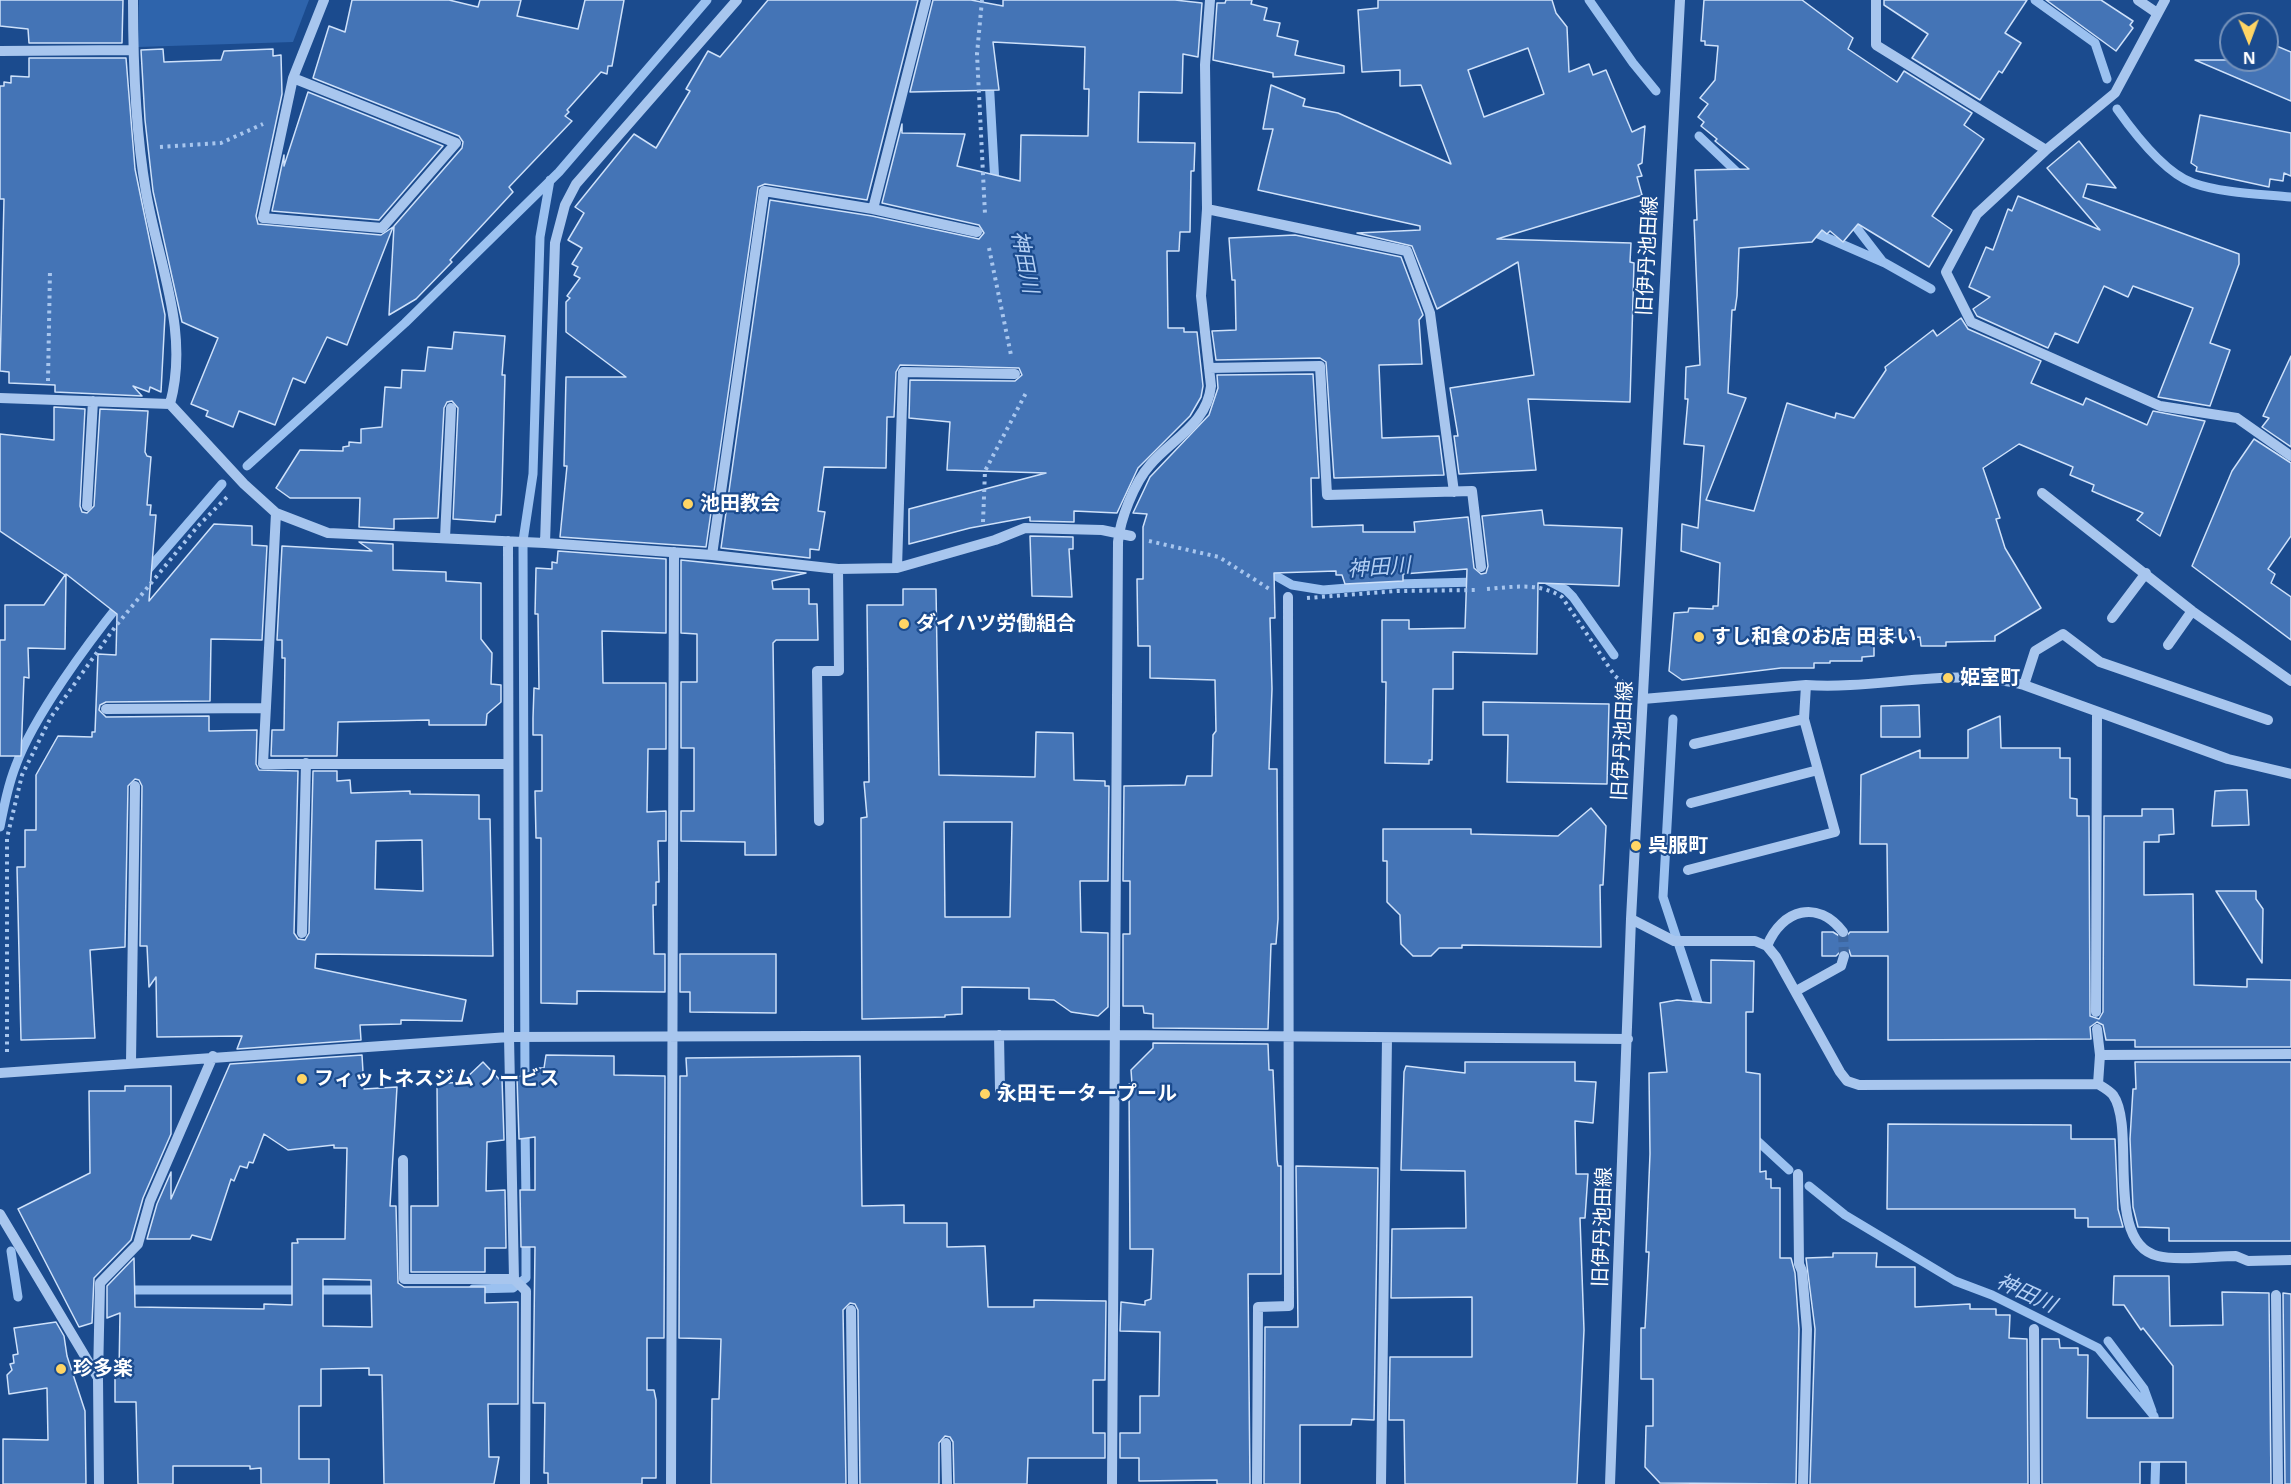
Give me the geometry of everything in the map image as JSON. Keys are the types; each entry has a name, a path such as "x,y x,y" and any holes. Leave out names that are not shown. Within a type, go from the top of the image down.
{"street":[{"path":"133,0 133,50 139,149 146,195 174,313 177,377 170,404"},
{"path":"293,78 456,143 382,228 263,218 293,78 324,0"},
{"path":"545,543 555,243 565,205 576,184 737,0"},
{"path":"873,208 927,0"},
{"path":"1112,1484 1119,534 1124,516 1150,464 1200,417 1206,408 1211,387 1201,296 1207,209 1205,65 1210,0"},
{"name":"旧伊丹池田線","path":"1610,1484 1631,919 1680,0"},
{"path":"1876,0 1876,45 2046,150"},
{"path":"2138,0 2157,14"},
{"path":"2165,0 2115,93 2046,150 1977,214 1946,272 1971,322 2160,406 2237,418 2291,456"},
{"path":"0,51 133,50"},
{"path":"712,555 764,191 873,208 977,232"},
{"path":"1207,209 1407,251 1430,313 1454,492"},
{"path":"1209,368 1320,366 1327,495 1472,491 1481,567"},
{"path":"897,568 903,372 1015,374"},
{"path":"0,398 170,404 244,484 276,513 328,533 545,543 674,552 838,569 897,568 983,544 1025,528 1102,530 1131,537"},
{"path":"87,506 93,401"},
{"path":"445,538 451,408"},
{"path":"2042,492 2192,611 2291,681"},
{"path":"276,513 263,764 508,764"},
{"path":"508,541 509,1037 514,1279 526,1291 525,1484"},
{"path":"671,1484 674,552"},
{"path":"819,821 818,671 839,671 838,569"},
{"path":"2112,618 2146,573"},
{"path":"1257,1484 1258,1307 1289,1306 1288,597"},
{"path":"2168,645 2192,611"},
{"path":"2024,685 2035,651 2063,634 2100,662 2268,720"},
{"path":"1643,699 1806,685 1828,686 1899,680 1991,677 2024,685 2228,759 2291,774"},
{"path":"1688,870 1835,832 1804,719 1806,685"},
{"path":"106,709 266,708"},
{"path":"2096,1012 2097,712"},
{"path":"1694,744 1804,719"},
{"path":"302,933 306,763"},
{"path":"1691,803 1818,770"},
{"path":"130,1062 135,786"},
{"path":"1767,946 1773,931 1785,920 1799,912 1816,912 1828,916 1843,932"},
{"path":"1631,919 1674,941 1755,941 1767,946 1796,991 1847,1081 1859,1084 2098,1084 2113,1095 2121,1118 2126,1209 2134,1236 2143,1250 2158,1257 2236,1256 2248,1261 2291,1260"},
{"path":"1796,991 1841,966 1844,956"},
{"path":"2097,1029 2100,1055 2098,1084"},
{"path":"999,1035 1000,1090"},
{"path":"4,1072 509,1037 1114,1035 1628,1039"},
{"path":"1382,1484 1387,1038"},
{"path":"2100,1055 2291,1054"},
{"path":"99,1484 100,1283 138,1244 150,1201 213,1056"},
{"path":"403,1160 404,1279 514,1279"},
{"path":"1797,1174 1799,1264 1802,1271 1807,1329 1803,1484"},
{"path":"0,1214 98,1378"},
{"path":"2276,1295 2278,1484"},
{"path":"851,1310 853,1484"},
{"path":"2034,1329 2035,1484"},
{"path":"946,1443 947,1484"}],"path":[{"path":"982,0 977,54 985,220"},
{"path":"139,149 222,143 285,114"},
{"path":"983,544 985,471 1028,393 1015,374 988,243"},
{"path":"48,400 50,270"},
{"path":"4,1072 7,838 21,776 51,717 115,627 198,526 244,484"},
{"path":"1131,537 1219,557 1264,587 1288,597 1322,599 1397,591 1549,588 1562,597 1615,676 1643,699"}],"shaded area":[{"path":"139,0 309,0 293,42 138,47"}],"building":[{"path":"0,0 123,0 122,43 29,43 28,29 0,26"},
{"path":"352,0 449,0 478,7 480,0 521,0 517,16 578,29 585,0 624,0 612,66 608,66 607,74 601,72 567,110 569,112 565,116 572,121 509,187 513,192 450,260 452,262 416,299 389,315 394,226 462,148 463,142 459,136 313,78 329,26 345,32"},
{"path":"768,0 918,0 867,200 765,184 758,187 706,547 560,537 567,466 564,466 566,377 626,377 566,332 566,302 570,298 567,296 580,278 574,275 578,267 572,264 582,248 568,240 584,213 575,207 634,134 656,148 690,91 686,89 708,51 720,57"},
{"path":"933,0 971,0 1003,6 1003,0 1175,0 1202,3 1198,57 1183,54 1182,93 1139,92 1138,142 1195,143 1194,171 1191,171 1190,232 1180,232 1179,251 1167,251 1168,328 1184,328 1184,332 1197,332 1203,386 1201,397 1190,416 1138,468 1117,513 1074,511 1074,522 1030,521 1030,517 970,528 909,544 909,509 1046,473 947,470 950,422 909,418 910,380 1015,381 1022,375 1019,368 900,365 896,372 894,417 887,417 886,468 824,467 818,511 825,512 819,550 810,549 810,558 721,548 770,200 872,216 979,239 984,233 979,225 882,203 902,124 902,133 965,134 957,166 1020,181 1021,135 1088,136 1089,89 1084,89 1085,47 993,42 999,90 910,92"},
{"path":"1226,0 1252,0 1251,4 1267,8 1264,20 1280,23 1277,36 1298,41 1295,55 1344,66 1344,73 1273,77 1273,73 1213,60 1217,3 1225,3"},
{"path":"1378,0 1552,0 1556,13 1567,27 1569,72 1589,64 1593,75 1606,70 1632,132 1645,126 1642,163 1638,165 1642,176 1637,177 1642,195 1497,239 1631,243 1630,262 1634,263 1630,402 1528,399 1536,470 1459,474 1454,436 1458,436 1450,388 1534,375 1518,262 1437,309 1412,246 1357,233 1420,230 1420,226 1258,190 1273,129 1263,129 1271,85 1305,99 1303,106 1338,113 1451,164 1421,85 1400,86 1400,70 1362,72 1358,10 1378,8","holes":["1528,48 1544,94 1484,117 1468,70"]},
{"path":"1704,0 1802,0 1853,38 1848,49 1897,82 1904,71 1972,113 1964,125 1984,139 1932,216 1952,230 1929,267 1858,224 1843,242 1830,231 1827,234 1822,230 1812,242 1739,248 1737,296 1735,310 1732,310 1728,393 1746,398 1706,500 1754,511 1787,403 1835,418 1836,413 1854,418 1886,370 1885,367 1933,330 1937,336 1961,318 1968,329 2041,361 2031,383 2083,405 2086,398 2147,425 2153,411 2205,421 2160,536 2137,520 2143,513 2092,491 2094,485 2070,475 2073,467 2019,444 1983,468 2000,518 1996,519 2005,548 2041,608 1995,636 1995,641 1946,642 1946,646 1921,646 1920,637 1874,638 1874,656 1862,657 1862,661 1830,661 1830,663 1814,663 1814,668 1781,668 1682,680 1669,671 1674,613 1688,612 1689,608 1713,609 1713,606 1718,606 1720,563 1681,551 1682,524 1698,528 1704,446 1684,444 1688,399 1685,399 1686,367 1700,365 1694,220 1697,220 1695,170 1749,169 1715,141 1717,139 1701,126 1704,122 1698,117 1708,104 1700,98 1715,80 1718,46 1705,45 1705,41 1701,41"},
{"path":"1884,0 2027,0 2005,33 2021,43 2002,73 1999,71 1980,100 1912,58 1928,34 1884,5"},
{"path":"2046,0 2101,0 2133,21 2130,25 2133,28 2116,51"},
{"path":"2279,47 2291,52 2291,101 2223,72 2279,72"},
{"path":"163,49 164,62 221,60 224,51 273,49 273,56 281,55 282,94 256,216 258,224 381,235 393,227 347,345 327,337 305,383 293,378 275,425 239,411 233,427 206,416 208,411 191,404 218,338 182,322 153,191 145,120 141,50"},
{"path":"29,58 126,58 135,169 165,315 161,392 150,387 149,392 133,386 142,396 55,392 55,385 9,383 9,372 0,371 4,199 0,199 0,86 4,86 4,82 11,83 11,76 29,77"},
{"path":"2195,60 2219,60 2219,70"},
{"path":"308,92 443,146 379,220 272,211 284,155 284,166"},
{"path":"2200,115 2291,133 2291,176 2284,173 2283,181 2270,179 2269,187 2196,171 2197,167 2191,163"},
{"path":"2079,141 2116,188 2087,184 2083,197 2239,254 2239,264 2210,343 2230,350 2210,406 2158,397 2193,308 2133,286 2128,297 2104,286 2078,343 2055,333 2048,348 1977,316 1973,309 1990,297 1969,287 1986,247 1993,250 2008,209 2012,211 2018,196 2100,230 2047,168"},
{"path":"1295,235 1401,257 1423,315 1419,320 1422,364 1379,365 1382,438 1439,436 1444,475 1334,478 1326,362 1320,358 1216,360 1212,331 1236,330 1235,280 1232,280 1229,238"},
{"path":"454,332 505,336 502,375 505,375 501,515 496,515 495,522 453,519 458,408 452,401 447,402 444,408 438,518 394,519 394,529 359,527 360,498 290,498 276,488 300,450 343,451 343,447 349,446 349,442 361,443 361,429 382,427 385,387 401,388 402,370 425,371 428,347 452,349"},
{"path":"2291,356 2291,447 2262,427 2269,418 2263,416"},
{"path":"1313,374 1319,478 1311,478 1312,527 1363,525 1363,532 1415,532 1414,522 1468,517 1474,568 1481,574 1486,573 1488,566 1482,516 1542,510 1544,525 1622,528 1619,586 1538,583 1537,654 1453,652 1453,689 1433,689 1432,760 1429,760 1429,764 1385,763 1386,682 1382,682 1382,620 1409,620 1409,629 1465,628 1467,569 1403,574 1403,581 1345,584 1342,575 1336,575 1336,571 1274,573 1275,618 1270,618 1272,689 1269,769 1277,769 1278,919 1276,944 1271,944 1268,1029 1153,1028 1153,1014 1144,1013 1143,1006 1123,1006 1123,934 1130,934 1130,881 1123,881 1124,786 1185,785 1187,776 1212,776 1213,735 1216,731 1215,680 1150,678 1150,646 1138,646 1137,579 1143,579 1143,527 1147,514 1133,513 1150,477 1209,415 1218,388 1217,375"},
{"path":"54,407 85,409 80,506 82,512 87,513 94,506 100,409 148,411 145,452 151,457 147,505 151,505 150,515 156,515 149,601 214,524 252,526 252,545 267,546 262,640 211,639 210,701 106,702 100,705 99,710 106,717 209,716 209,731 257,730 256,764 259,770 298,771 294,933 298,939 305,940 309,933 313,771 337,771 337,781 350,780 351,793 410,791 410,794 479,795 479,819 490,819 493,956 316,954 315,968 466,1000 462,1021 401,1020 401,1024 360,1025 361,1040 237,1049 242,1036 157,1037 156,977 149,987 147,946 140,946 142,786 139,780 135,779 128,786 125,947 90,950 95,1038 21,1040 17,867 25,867 25,830 36,830 36,775 58,736 92,737 92,732 95,732 98,654 116,655 117,614 66,574 65,649 28,648 29,678 24,677 21,756 0,756 0,640 5,640 5,605 44,605 65,575 0,531 0,434 54,440","holes":["422,840 423,891 375,889 376,841"]},
{"path":"2254,439 2291,463 2291,536 2268,569 2275,574 2271,583 2291,597 2291,640 2192,566 2232,471"},
{"path":"1030,536 1073,537 1073,549 1069,549 1072,597 1032,596"},
{"path":"359,542 393,544 393,570 446,572 446,581 481,583 481,639 492,653 491,684 501,685 501,702 487,714 486,725 429,725 429,720 338,722 337,756 271,756 272,730 284,730 285,658 282,658 282,640 277,640 282,546 372,551"},
{"path":"558,551 666,559 666,633 602,631 603,683 666,683 666,749 648,749 647,812 666,811 666,841 658,841 659,882 656,882 656,905 653,905 654,954 665,954 665,992 577,991 577,1004 541,1003 541,838 536,838 535,791 542,791 542,735 533,735 534,688 539,689 538,614 535,614 536,568 552,569 552,562 557,563"},
{"path":"681,560 806,573 772,581 773,589 809,589 809,604 817,604 818,640 776,640 773,643 776,855 745,855 745,842 681,841 681,811 694,811 694,748 681,748 681,682 697,682 697,634 681,633"},
{"path":"903,589 936,589 939,775 1035,777 1036,732 1073,733 1074,780 1105,781 1105,786 1109,786 1108,881 1080,881 1081,932 1108,933 1108,1007 1098,1016 1071,1012 1054,1000 1029,999 1029,988 962,987 962,1014 945,1015 945,1017 862,1019 861,818 867,817 864,782 869,782 867,605 903,605","holes":["944,822 1012,822 1010,917 945,917"]},
{"path":"1483,702 1609,704 1607,784 1507,782 1508,735 1483,735"},
{"path":"1919,705 1920,737 1881,737 1881,706"},
{"path":"2000,716 2001,748 2060,748 2060,758 2070,758 2070,798 2077,799 2077,816 2089,816 2090,1016 2099,1019 2103,1012 2104,816 2142,816 2142,809 2173,809 2174,834 2159,835 2159,842 2144,842 2144,895 2193,894 2194,985 2247,987 2247,979 2291,980 2291,1047 2135,1047 2135,1040 2106,1040 2103,1025 2097,1022 2090,1027 2091,1039 1888,1040 1888,956 1851,956 1849,950 1843,949 1836,956 1822,956 1822,932 1833,932 1844,939 1850,932 1888,932 1887,844 1860,844 1861,775 1920,750 1920,758 1968,758 1968,730"},
{"path":"2247,790 2249,825 2212,826 2215,791"},
{"path":"1591,808 1606,826 1603,885 1600,885 1601,947 1462,945 1462,948 1439,948 1431,956 1413,956 1401,944 1400,915 1387,902 1387,861 1383,861 1383,829 1471,829 1471,834 1558,836"},
{"path":"2216,891 2256,891 2256,899 2263,909 2262,963"},
{"path":"680,954 776,954 776,1013 690,1012 690,992 680,992"},
{"path":"1711,960 1754,961 1753,1012 1746,1012 1746,1072 1760,1074 1760,1172 1766,1171 1766,1179 1771,1179 1771,1188 1780,1188 1780,1258 1791,1258 1795,1273 1799,1329 1796,1484 1660,1483 1645,1467 1646,1426 1653,1426 1653,1379 1641,1379 1641,1328 1645,1328 1649,1252 1646,1252 1650,1154 1649,1073 1667,1072 1660,1003 1677,1000 1711,1003"},
{"path":"1153,1043 1268,1044 1269,1070 1273,1070 1277,1160 1278,1166 1281,1166 1281,1274 1248,1274 1250,1484 1217,1484 1217,1480 1139,1481 1139,1458 1120,1458 1120,1433 1140,1433 1140,1396 1159,1396 1160,1332 1120,1331 1121,1302 1145,1305 1145,1301 1151,1299 1153,1249 1130,1249 1129,1084 1132,1084 1131,1070 1153,1048"},
{"path":"362,1055 364,1089 397,1087 390,1206 396,1206 398,1283 404,1287 485,1287 485,1303 518,1302 518,1404 488,1404 489,1457 499,1457 494,1484 384,1484 382,1375 369,1375 369,1368 321,1369 321,1406 299,1406 299,1459 329,1459 329,1484 261,1484 261,1468 250,1469 250,1466 173,1466 173,1484 138,1484 136,1402 115,1402 115,1372 119,1372 120,1313 107,1318 107,1286 134,1258 135,1307 264,1309 264,1304 292,1305 292,1243 298,1243 297,1239 345,1239 347,1148 334,1148 334,1145 288,1150 264,1134 253,1163 249,1162 247,1168 240,1166 234,1181 231,1179 211,1240 192,1235 190,1239 147,1239 157,1204 171,1172 171,1199 230,1064","holes":["323,1279 371,1280 372,1327 323,1326"]},
{"path":"546,1055 614,1056 614,1075 665,1076 664,1338 647,1338 647,1390 654,1390 656,1400 656,1478 642,1478 642,1484 548,1484 548,1473 544,1473 545,1403 533,1403 535,1247 521,1247 520,1190 535,1190 535,1137 519,1139 517,1077 534,1073 534,1068 544,1068"},
{"path":"860,1056 862,1206 904,1205 904,1223 947,1223 947,1247 985,1246 988,1307 1034,1307 1034,1300 1106,1301 1105,1380 1093,1380 1093,1433 1105,1433 1105,1458 1028,1458 1027,1484 954,1484 953,1442 950,1437 945,1436 939,1443 939,1484 860,1484 858,1310 855,1304 850,1303 843,1310 846,1484 711,1484 712,1399 719,1399 721,1339 679,1338 680,1076 687,1076 686,1058"},
{"path":"483,1062 499,1079 502,1079 504,1140 487,1142 486,1191 505,1190 506,1248 485,1248 485,1272 411,1272 411,1206 438,1206 437,1084 462,1082"},
{"path":"1465,1062 1575,1062 1575,1081 1596,1082 1593,1123 1575,1121 1576,1174 1588,1174 1585,1218 1580,1218 1584,1330 1577,1484 1405,1484 1404,1420 1389,1420 1390,1357 1472,1357 1472,1297 1391,1298 1392,1229 1466,1228 1465,1171 1401,1170 1404,1072 1406,1066 1465,1073"},
{"path":"2135,1062 2291,1062 2291,1241 2169,1241 2169,1228 2138,1227 2133,1207 2130,1139 2133,1089 2136,1089"},
{"path":"125,1086 171,1086 171,1134 143,1198 131,1240 94,1278 92,1323 79,1327 18,1209 90,1173 89,1091 125,1091"},
{"path":"1888,1124 2071,1125 2071,1139 2115,1139 2118,1209 2123,1227 2088,1227 2088,1218 2075,1218 2075,1209 1887,1209"},
{"path":"1296,1166 1378,1168 1374,1420 1352,1419 1351,1425 1300,1425 1300,1484 1264,1484 1265,1327 1298,1327"},
{"path":"1833,1253 1877,1253 1876,1267 1915,1267 1915,1307 1970,1304 1970,1309 1996,1309 1996,1315 2010,1315 2009,1338 2027,1339 2028,1484 1810,1484 1815,1329 1806,1258 1833,1257"},
{"path":"2114,1276 2169,1276 2170,1326 2223,1325 2222,1292 2269,1293 2271,1484 2186,1484 2186,1462 2140,1462 2140,1484 2042,1484 2042,1339 2059,1339 2060,1348 2078,1348 2078,1355 2088,1355 2087,1418 2173,1418 2173,1366 2143,1328 2141,1330 2124,1305 2113,1305"},
{"path":"2283,1293 2291,1294 2291,1484 2285,1484"},
{"path":"56,1322 64,1336 67,1356 85,1411 86,1484 3,1484 3,1439 48,1440 47,1388 9,1394 7,1375 12,1370 10,1364 14,1363 13,1355 18,1354 14,1328"}],"waterway":[{"path":"247,466 405,323 559,172 707,0"},
{"path":"1589,0 1633,63 1656,91"},
{"path":"2035,0 2095,43 2107,79"},
{"name":"神田川","path":"989,78 995,184"},
{"path":"2117,109 2161,162 2182,178 2216,189 2291,197"},
{"path":"1699,136 1742,177"},
{"path":"525,1085 523,541 533,474 540,237 550,180"},
{"path":"1853,217 1856,227 1883,262"},
{"path":"1809,230 1885,263 1931,289"},
{"path":"145,573 222,484"},
{"name":"神田川","path":"1264,569 1292,585 1323,590 1396,584 1476,582"},
{"name":"神田川","path":"1547,580 1566,590 1573,597 1614,655"},
{"path":"0,827 13,773 35,725 78,659 121,602"},
{"name":"神田川","path":"1673,719 1663,897 1701,1012"},
{"path":"525,1126 526,1202"},
{"name":"神田川","path":"1751,1135 1789,1170"},
{"name":"神田川","path":"1809,1186 1845,1215 1955,1281 1992,1295 2098,1348 2154,1416 2156,1428"},
{"path":"473,1289 513,1288 526,1278 526,1237"},
{"path":"11,1251 18,1297"},
{"path":"122,1290 382,1290"},
{"path":"2108,1341 2144,1389 2152,1411"},
{"name":"神田川","path":"2155,1484 2156,1450"}],"tunnel":[{"path":"1843,932 1844,956"}],"place":[{"name":"池田教会","path":"688,504"},
{"name":"ダイハツ労働組合","path":"904,624"},
{"name":"すし和食のお店 田まい","path":"1699,637"},
{"name":"姫室町","path":"1948,678"},
{"name":"呉服町","path":"1636,846"},
{"name":"フィットネスジム ノービス","path":"302,1079"},
{"name":"永田モータープール","path":"985,1094"},
{"name":"珍多楽","path":"61,1369"}]}
